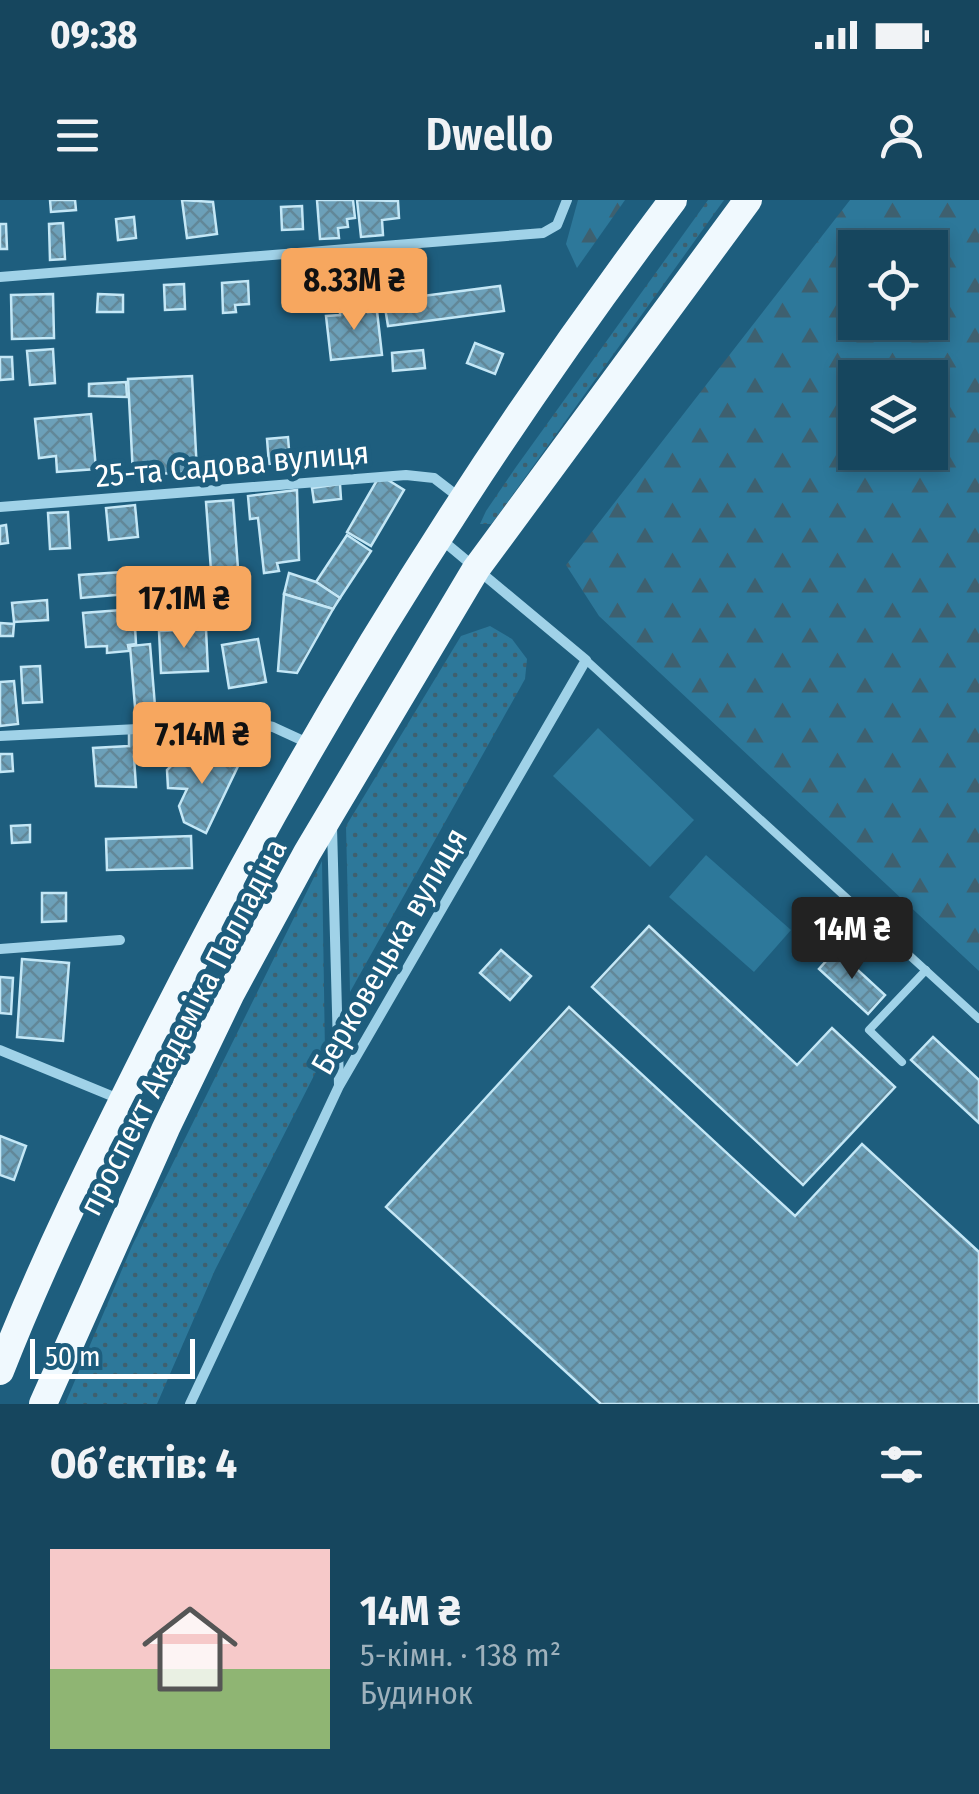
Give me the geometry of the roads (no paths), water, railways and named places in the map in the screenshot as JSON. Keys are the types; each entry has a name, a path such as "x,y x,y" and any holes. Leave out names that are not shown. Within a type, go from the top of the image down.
{"highway":[{"name":"проспект Академіка Палладіна","path":"0,1371 123,1101 202,945 312,745 461,498 586,315 673,200"},
{"name":"проспект Академіка Палладіна","path":"43,1404 166,1128 232,993 331,813 476,569 748,200"}],"street":[{"path":"0,276 543,234 558,226 566,200"},
{"name":"25-та Садова вулиця","path":"0,507 406,475 434,478 461,498"},
{"path":"438,536 586,660"},
{"name":"Берковецька вулиця","path":"190,1404 339,1086 586,660"},
{"path":"0,736 255,723 312,745"},
{"path":"331,813 339,1086"},
{"path":"0,949 120,940"},
{"path":"0,1050 123,1101"}],"lane":[{"path":"586,660 979,1018"},
{"path":"902,1062 869,1030 926,970"}]}
